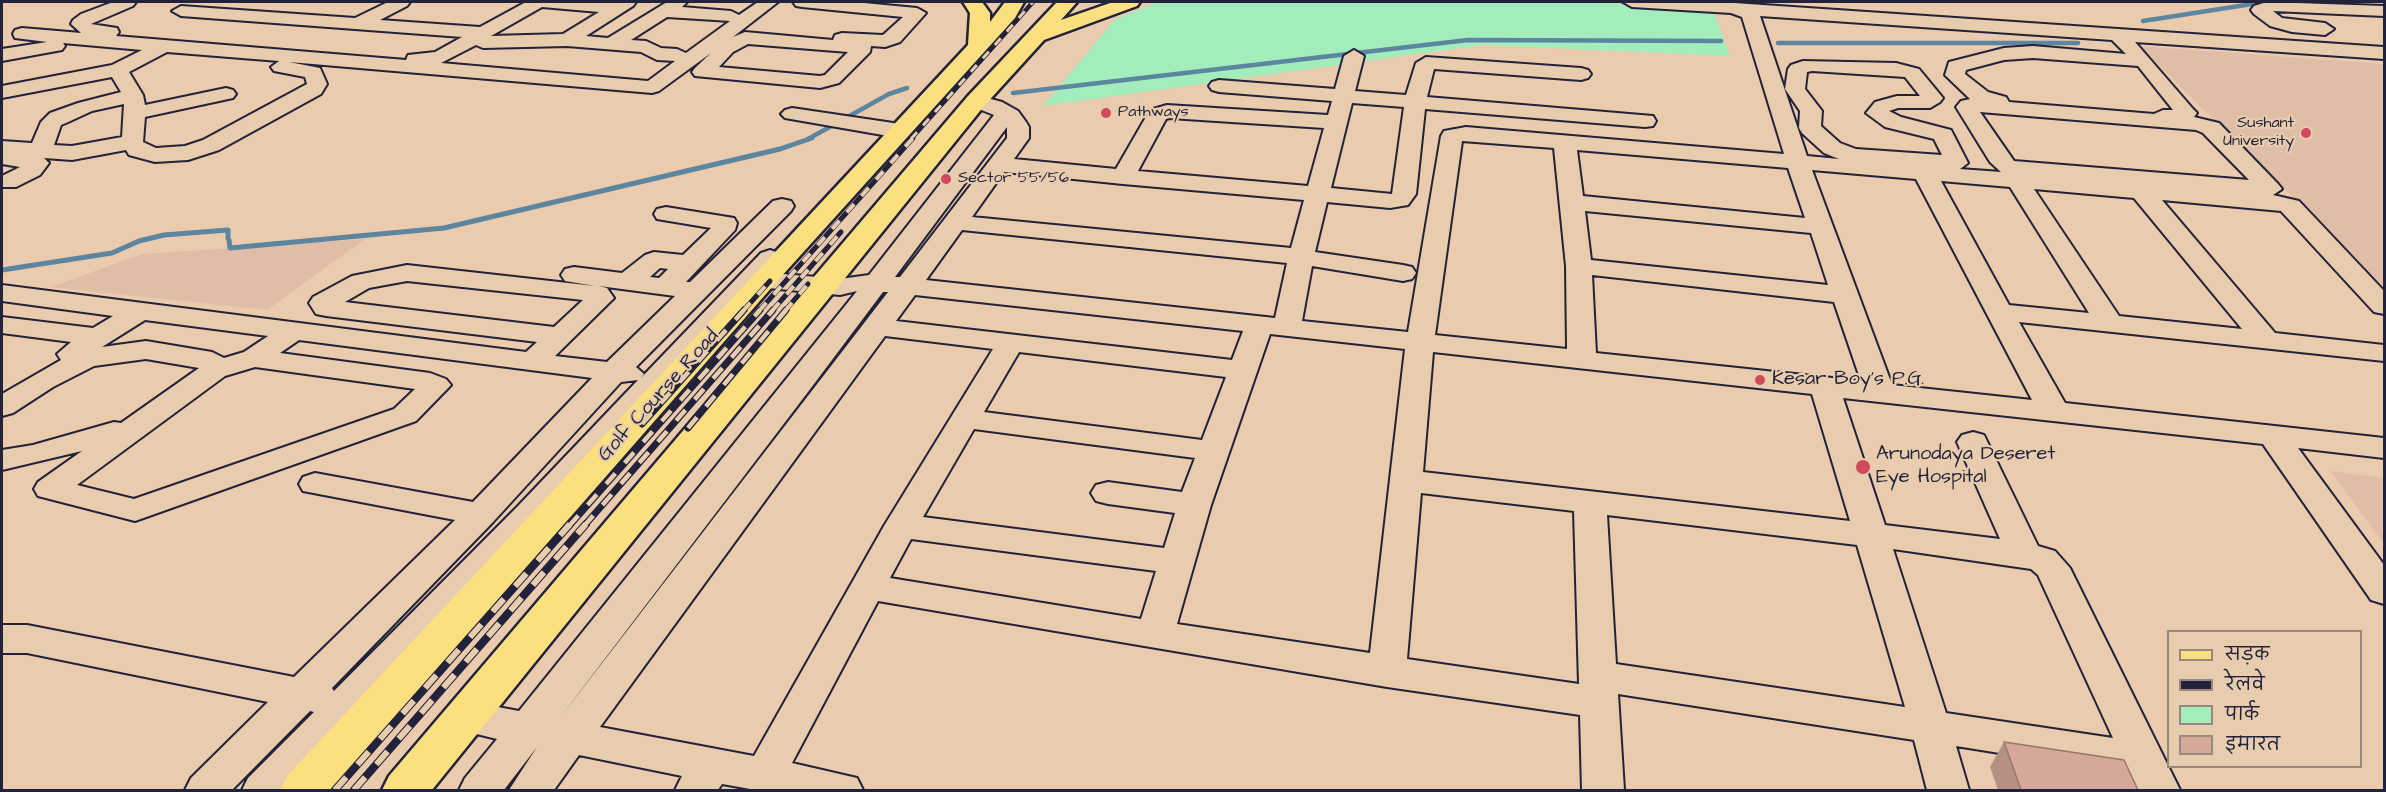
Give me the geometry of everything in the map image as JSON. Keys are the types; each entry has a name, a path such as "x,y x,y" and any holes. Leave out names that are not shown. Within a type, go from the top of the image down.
{"main road":[{"path":"972,2 980,13 974,50"},
{"name":"Golf Course Road","path":"303,790 363,706 665,379 769,274 884,129 974,50 1008,14 1014,2"},
{"path":"405,790 466,717 849,281 976,101 1066,2"},
{"path":"1031,40 1058,26 1130,2"}],"street":[{"path":"2,42 103,2"},
{"path":"127,2 87,18 81,22 81,26 86,29 427,60 486,43 518,55 546,39"},
{"path":"196,2 179,10 356,25 486,43 567,39 648,47 657,54 677,55"},
{"path":"356,25 401,2"},
{"path":"621,5 545,2 486,43 449,62 476,66 601,67 644,78 731,16 795,2"},
{"path":"761,8 752,29 754,32 885,41 893,38 918,15 902,10 801,2"},
{"path":"1632,2 1741,9 1878,9 2018,15"},
{"path":"1801,2 1878,9"},
{"path":"567,39 621,5"},
{"path":"2337,30 2292,26 2276,22 2260,10 2274,5 2385,11"},
{"path":"601,67 619,44 671,6 731,16"},
{"path":"22,34 162,49 648,87 659,84 761,8"},
{"path":"1741,9 1750,14 1777,104 1880,393"},
{"path":"1905,10 2118,35 2385,53"},
{"path":"2361,10 2385,25"},
{"path":"2118,35 2144,61 2186,113 2180,117 2005,103 1981,97 1955,75 1956,66 2004,54 2033,52 2144,61"},
{"path":"702,51 724,53 745,38 863,48 832,79 820,82 702,72 724,53"},
{"path":"476,66 486,43"},
{"path":"2,55 65,45 162,49 219,60 302,69 313,72 317,84 314,90 211,145 188,153 155,155 137,150 132,142 134,104 118,70"},
{"path":"2,92 118,70 162,49"},
{"path":"1155,635 1194,505 1241,370 1273,325 1301,257 1354,56"},
{"path":"219,60 226,94 241,128"},
{"path":"999,165 1318,195 1400,200 1404,194 1415,101 1426,63 1581,74"},
{"path":"1810,65 1896,69 1912,73 1933,98 1930,102 1897,102 1882,106 1877,113 1893,122 1943,135 1957,163 1852,156 1832,148 1809,128 1808,106 1795,89 1798,69 1810,65"},
{"path":"1220,86 1645,121"},
{"path":"40,152 52,122 85,107 226,94"},
{"path":"530,790 879,327 953,222 1018,138 1016,122 1006,113 995,105 976,101"},
{"path":"1777,104 1808,106"},
{"path":"1387,672 1420,342 1452,136 1466,134 2018,182 2142,187 2270,189 2211,128 2197,124 1973,105 1966,107 2007,167 2142,187 2290,206 2385,306"},
{"path":"1124,177 1158,115 1167,111 1336,122"},
{"path":"480,790 529,729 849,281 1006,113"},
{"path":"792,114 884,129"},
{"path":"2,310 14,295 665,379 884,129"},
{"path":"2,148 72,153 132,142"},
{"path":"1565,144 1579,266 1582,360"},
{"path":"2,158 38,163 32,170 8,182"},
{"path":"1925,174 2054,412"},
{"path":"2018,182 2110,324"},
{"path":"2142,187 2266,340"},
{"path":"1571,202 1820,227"},
{"path":"206,790 482,514 614,372 782,206"},
{"path":"665,287 723,230 725,223 666,214"},
{"path":"953,222 1301,257 1403,273"},
{"path":"628,282 654,260 690,263"},
{"path":"1579,266 1844,295"},
{"path":"538,270 697,291"},
{"path":"532,362 601,298 598,294 407,273 361,282 323,303 326,308 560,336"},
{"path":"769,274 909,285 2385,448"},
{"path":"2,397 140,311"},
{"path":"2001,312 2385,353"},
{"path":"2,325 99,337"},
{"path":"2,460 36,454 109,434 260,326"},
{"path":"879,327 1241,370"},
{"path":"254,358 430,381 436,386 405,415 135,510 50,489 215,370 254,358 293,331"},
{"path":"764,776 901,526 1011,342"},
{"path":"2,407 43,381 84,360 108,354 146,350 212,361"},
{"path":"1824,387 1872,535 1948,790"},
{"path":"966,419 1213,451"},
{"path":"2272,435 2385,591"},
{"path":"1973,442 2024,554"},
{"path":"1407,481 1872,535 2024,554 2043,560 2052,568 2152,775"},
{"path":"315,484 482,514"},
{"path":"1108,493 1194,505"},
{"path":"1590,503 1603,790"},
{"path":"901,526 1176,562"},
{"path":"869,587 1387,672 1600,689 1929,726 2152,775"},
{"path":"2,639 27,639 363,706"},
{"path":"263,790 363,706"},
{"path":"466,717 570,736 704,777 764,776 842,790"}],"shaded area":[{"name":"Sushant University","path":"2139,46 2384,64 2384,291 2299,203"},
{"path":"365,239 267,310 51,287 142,254"},
{"path":"2330,471 2384,478 2384,544"}],"green space":[{"path":"1159,2 1592,2 1713,10 1730,56 1482,45 1043,106 1115,19"}],"building":[{"path":"2004,742 2124,760 2138,790 2021,790"}],"waterway":[{"path":"2143,21 2265,2"},
{"path":"1013,93 1468,40 1721,41"},
{"path":"1778,43 2078,43"},
{"path":"808,139 889,94 907,88"},
{"path":"229,240 230,248 444,228 780,149 812,138"},
{"path":"2,270 112,253 139,241 164,235 228,230 228,238"}],"railway":[{"path":"911,139 1033,2"},
{"path":"759,311 913,138"},
{"path":"772,311 841,232"},
{"path":"743,311 770,281"},
{"path":"785,311 808,284"},
{"path":"642,424 744,310"},
{"path":"569,526 760,310"},
{"path":"584,526 773,310"},
{"path":"688,428 786,310"},
{"path":"335,790 570,524"},
{"path":"354,790 586,524"}],"place":[{"name":"Pathways","path":"1106,113"},
{"name":"Sushant University","path":"2306,133"},
{"name":"Sector 55/56","path":"946,179"},
{"name":"Kesar Boy’s P.G.","path":"1760,380"},
{"name":"Arunodaya Deseret Eye Hospital","path":"1863,467"}]}
